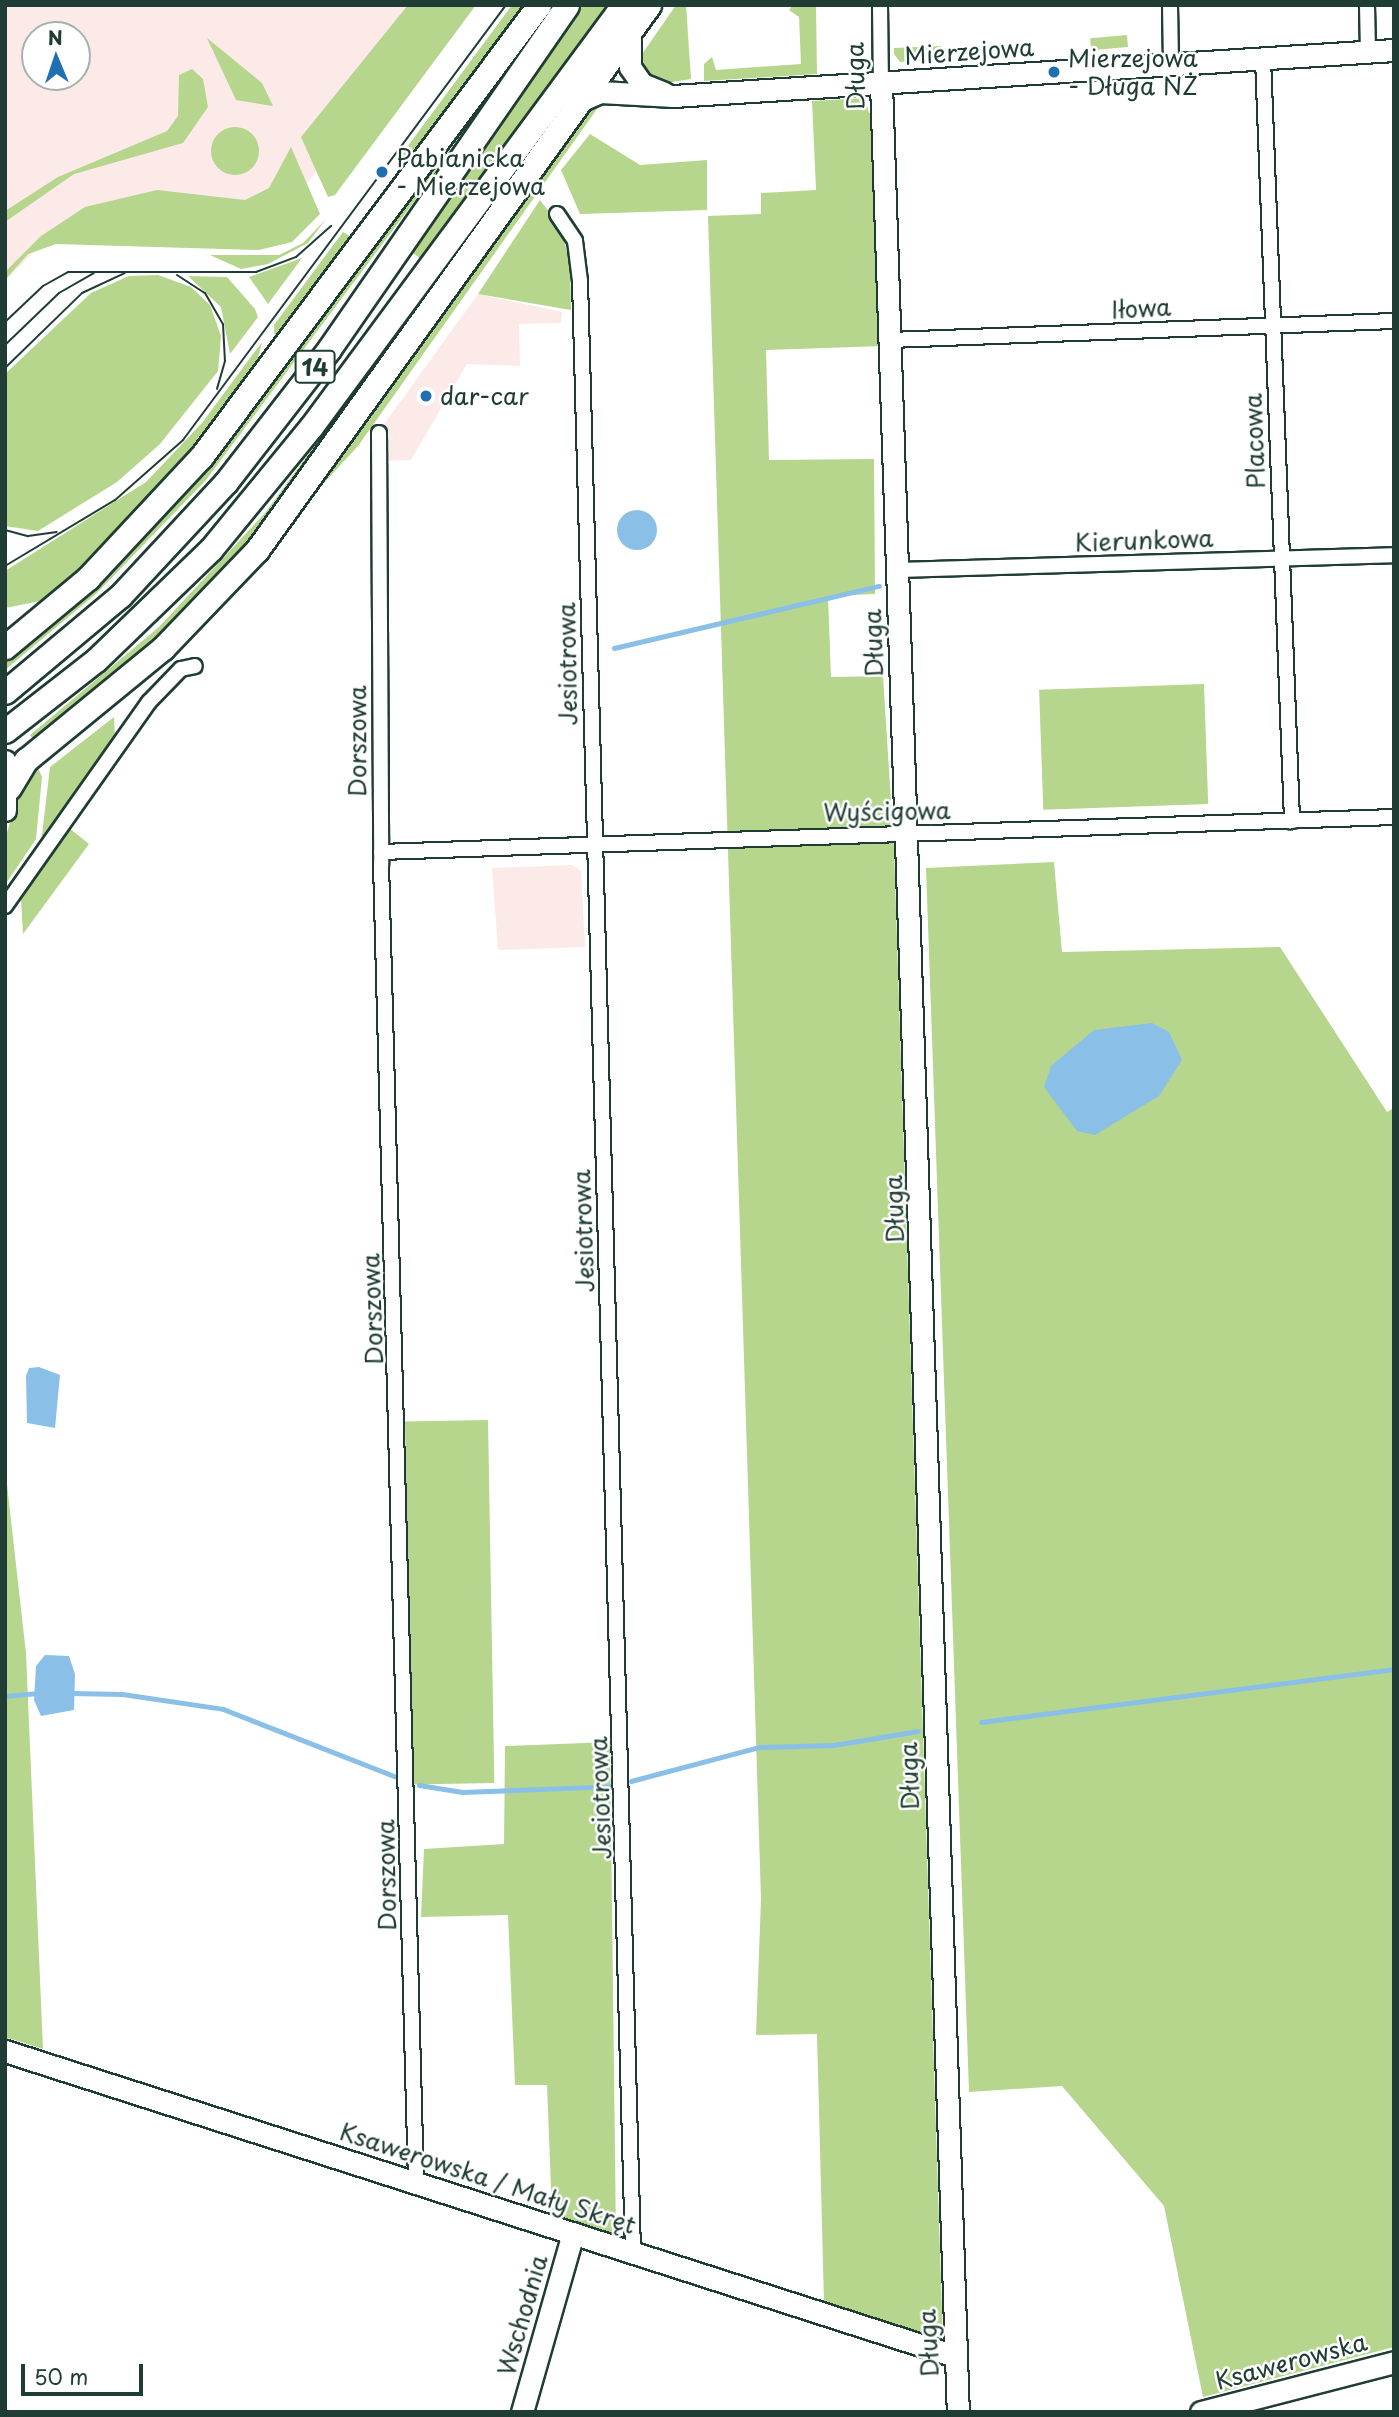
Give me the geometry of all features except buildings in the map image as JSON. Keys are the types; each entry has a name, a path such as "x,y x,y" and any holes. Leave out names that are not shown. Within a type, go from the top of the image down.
{"main road":[{"path":"5,647 88,578 201,457 539,5"},
{"name":"14","path":"5,692 120,596 226,482 328,349 567,5"},
{"name":"14","path":"5,731 46,701 156,604 256,495 623,5"},
{"path":"7,799 26,760 163,648 257,550 649,5"}],"street":[{"name":"Długa","path":"880,5 958,2412"},
{"path":"1170,5 1171,64"},
{"path":"1367,5 1368,51"},
{"path":"630,32 627,54 636,76 650,89 673,96"},
{"name":"Mierzejowa","path":"582,100 600,92 673,96 1394,50"},
{"name":"Placowa","path":"1263,58 1293,821"},
{"name":"Jesiotrowa","path":"557,214 575,241 580,281 633,2253"},
{"name":"Iłowa","path":"890,340 1394,321"},
{"name":"Dorszowa","path":"379,433 380,852 416,2183"},
{"name":"Kierunkowa","path":"897,570 1394,555"},
{"path":"5,906 149,702 181,668 195,666"},
{"path":"5,761 7,799"},
{"name":"Wyścigowa","path":"380,852 908,831 991,835 1394,817"},
{"name":"Ksawerowska / Mały Skręt","path":"5,2051 955,2356"},
{"name":"Wschodnia","path":"522,2412 573,2233"},
{"name":"Ksawerowska","path":"1201,2412 1394,2362"}],"shaded area":[{"path":"5,5 447,5 257,247 46,240 5,281"},
{"name":"dar-car","path":"478,294 562,312 561,323 519,324 520,366 467,364 411,460 384,461 382,427"},
{"path":"572,865 581,871 585,947 498,950 492,868"}],"green space":[{"path":"408,5 476,5 335,195 328,197 301,137"},
{"path":"512,5 527,5 275,344 274,325 343,232 350,236 404,163 399,158"},
{"path":"578,5 607,5 421,259 410,251"},
{"path":"676,5 686,5 691,79 666,83 651,76 640,57"},
{"path":"793,5 816,5 817,74 704,81 704,64 712,57 716,70 801,64 799,17 789,10"},
{"path":"1127,35 1128,47 1091,50 1090,38"},
{"path":"207,38 262,83 273,106 236,100"},
{"path":"941,46 948,59 900,62 894,54 894,48"},
{"path":"513,58 413,203 206,480 97,593 5,670 5,658 120,560 210,462"},
{"path":"192,69 203,79 208,107 183,143 74,174 5,222 5,211 58,177 167,131 178,116 179,75"},
{"path":"865,98 869,113 874,113 883,346 766,350 769,460 874,459 875,594 828,596 831,677 883,676 894,848 943,2343 824,2303 817,2034 756,2035 761,1899 708,216 761,214 761,193 816,190 812,101"},
{"path":"604,99 358,446 311,497 586,109"},
{"path":"235,127 252,134 259,151 252,168 235,175 218,168 211,151 218,134"},
{"path":"546,131 264,525 143,654 35,742 30,735 159,627 265,513"},
{"path":"590,134 640,165 707,160 707,210 580,214 561,170"},
{"path":"291,147 320,214 292,242 259,250 56,244 28,254 5,280 5,272 41,236 85,207 157,190 245,200 269,188"},
{"path":"540,200 559,225 570,261 571,310 478,294"},
{"path":"326,219 308,243 268,264 241,269 210,255 279,255 303,243"},
{"path":"302,258 268,304 249,277"},
{"path":"158,275 191,287 210,305 221,336 218,371 160,444 117,482 38,531 5,526 5,374 91,293 129,276"},
{"path":"188,276 227,277 255,309 258,317 230,354 221,307"},
{"path":"262,342 256,367 201,442 88,563 45,600 5,608 5,571 146,482 202,423"},
{"path":"1204,684 1208,804 1043,810 1039,690"},
{"path":"114,717 115,737 41,843 50,767"},
{"path":"36,764 42,777 36,839 5,885 5,839 22,784"},
{"path":"69,828 89,844 23,934 21,899"},
{"path":"1054,862 1062,952 1280,947 1387,1112 1394,1108 1394,2347 1203,2397 1164,2206 1062,2086 969,2092 926,868"},
{"path":"488,1420 494,1783 411,1784 405,1421"},
{"path":"5,1467 26,1653 43,2049 5,2037"},
{"path":"610,1742 616,2236 552,2214 547,2085 515,2085 508,1915 421,1917 424,1849 504,1844 505,1746"}],"water":[{"path":"637,510 651,516 657,530 651,544 637,550 623,544 617,530 623,516"},
{"path":"1152,1023 1169,1032 1182,1060 1159,1096 1095,1135 1077,1131 1044,1087 1051,1066 1094,1030"},
{"path":"39,1367 60,1375 55,1428 27,1423 26,1376 29,1368"},
{"path":"45,1655 69,1656 75,1674 74,1710 41,1716 34,1700 36,1666"}],"waterway":[{"path":"614,648 879,586"},
{"path":"981,1722 1394,1669"},
{"path":"5,1696 41,1693"},
{"path":"71,1693 122,1694 223,1709 399,1778"},
{"path":"631,1781 759,1747 834,1745 918,1731"},
{"path":"419,1785 462,1792 615,1786"}],"tram line":[{"path":"5,566 115,500 183,440 506,5"},
{"path":"5,322 43,286 68,272 256,272 296,257 331,226"},
{"path":"5,345 59,293 94,273"},
{"path":"5,368 82,293 125,273"},
{"path":"177,275 205,293 223,324 225,361 217,389"},
{"path":"5,530 28,536 57,532"}],"place":[{"name":"Mierzejowa - Długa NŻ","path":"1054,72"},
{"name":"Pabianicka - Mierzejowa","path":"382,172"},
{"name":"dar-car","path":"426,396"}]}
